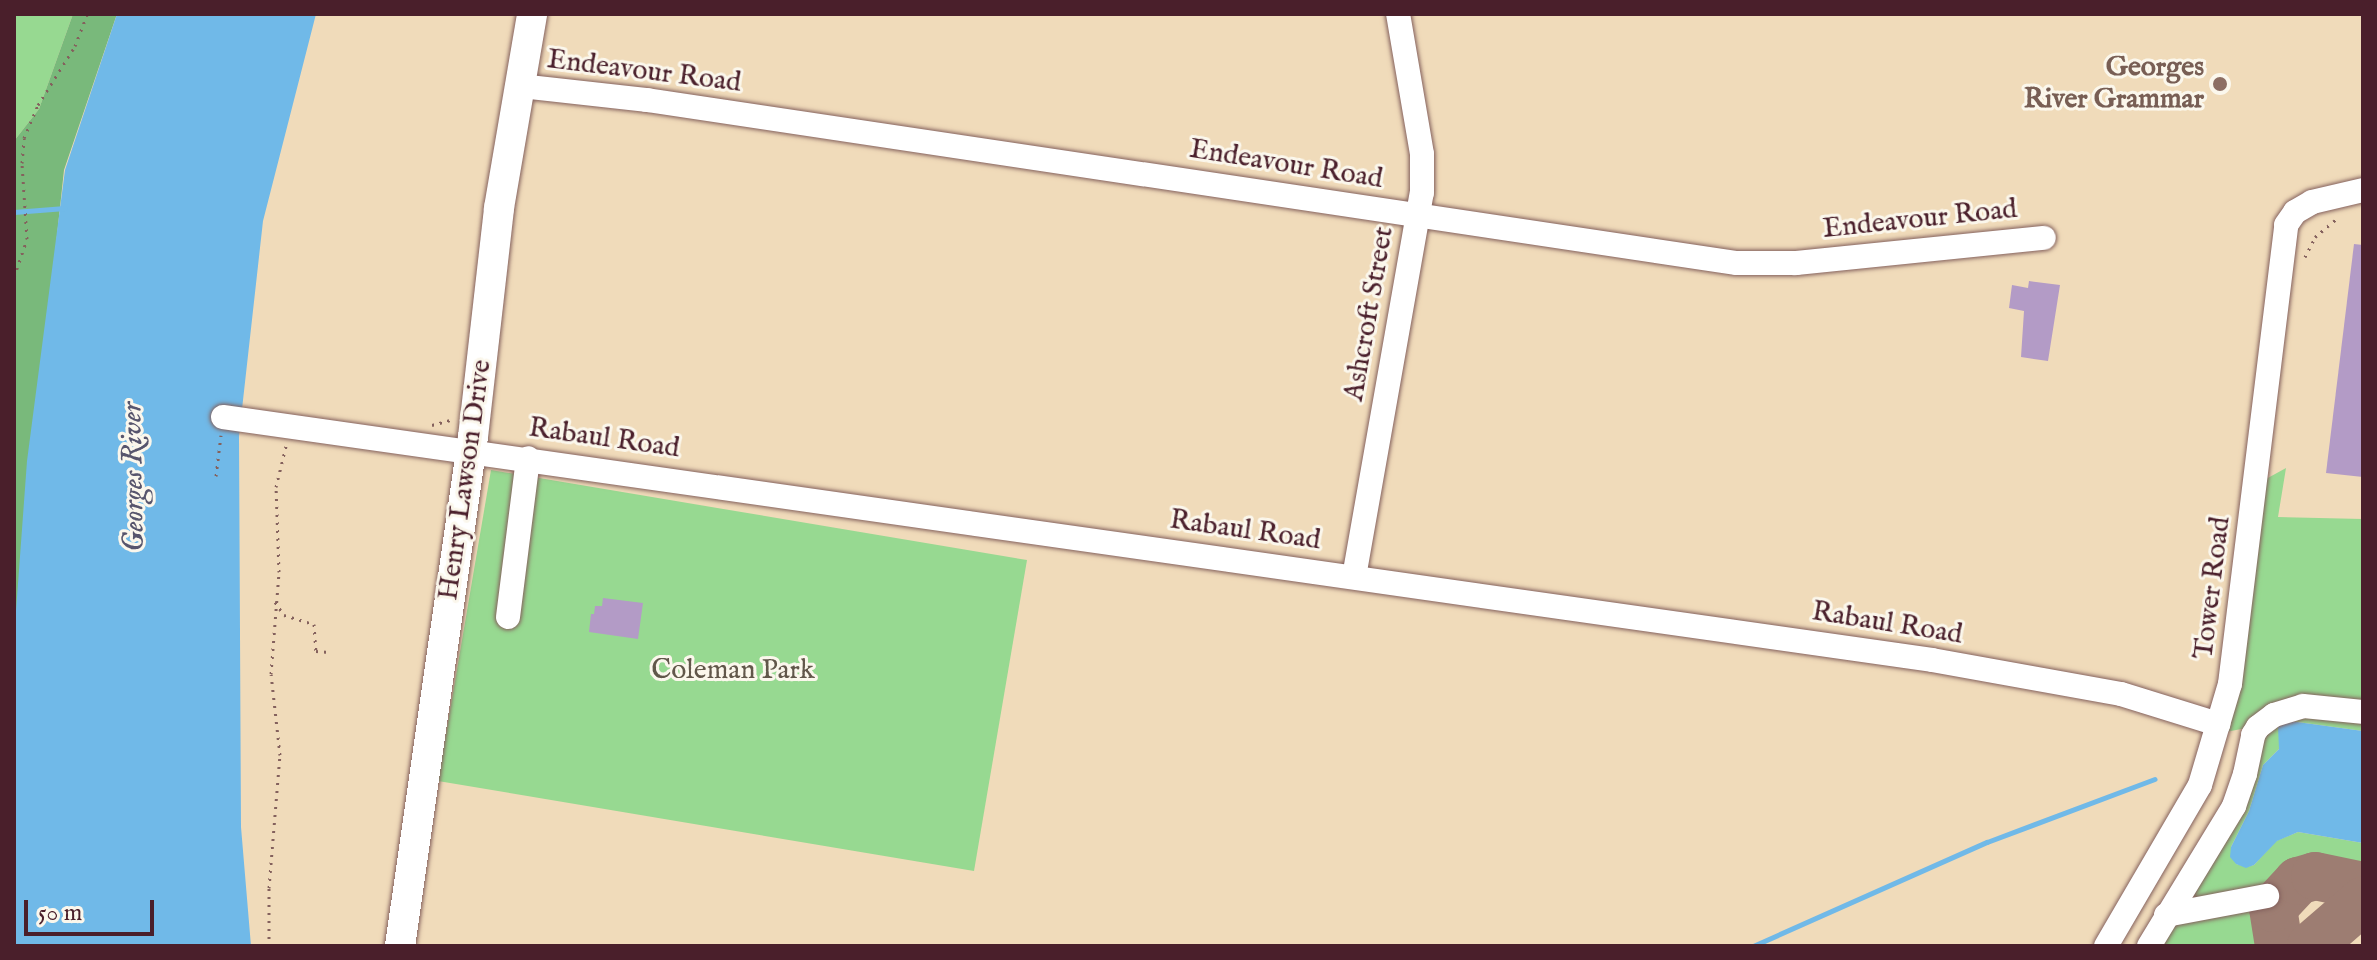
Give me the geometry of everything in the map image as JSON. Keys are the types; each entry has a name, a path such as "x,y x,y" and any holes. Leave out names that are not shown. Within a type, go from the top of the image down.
{"main road":[{"name":"Henry Lawson Drive","path":"400,946 471,451 499,208 532,14"}],"street":[{"name":"Ashcroft Street","path":"1354,577 1418,215 1422,154 1398,14"},
{"name":"Endeavour Road","path":"520,86 663,103 1758,265 2044,238"},
{"name":"Tower Road","path":"2106,946 2200,785 2217,730 2236,653 2283,234 2295,212 2312,202 2363,190"},
{"name":"Rabaul Road","path":"222,427 259,422 528,458 1932,660 2121,694 2250,743"},
{"path":"508,617 528,458"},
{"path":"2149,946 2234,806 2245,774 2250,743 2266,720 2291,708 2314,705 2363,712"},
{"path":"2166,915 2267,896"}],"path":[{"path":"14,277 24,253 28,227 22,173 24,138 38,105 75,46 87,14"},
{"path":"216,473 222,427"},
{"path":"269,946 269,888 280,755 271,674 279,572 276,487 290,427"},
{"path":"275,602 289,618 314,624 316,651 329,652"}],"green space":[{"path":"14,14 73,14 39,109 14,141"},
{"path":"73,14 117,14 64,170 14,638 14,141 39,109"},
{"path":"2286,468 2278,517 2363,519 2363,705 2226,732 2246,648 2266,479"},
{"name":"Coleman Park","path":"491,470 1027,560 974,871 438,781"},
{"path":"2293,714 2363,718 2363,731 2290,721 2279,749 2263,765 2249,811 2231,847 2236,864 2254,865 2276,841 2298,832 2363,843 2363,874 2305,863 2291,868 2270,888 2182,904 2259,740"},
{"path":"2259,905 2267,946 2157,946 2170,923"}],"water":[{"name":"Georges River","path":"117,14 316,14 263,221 239,436 241,827 251,946 14,946 14,638 27,461 65,170"},
{"path":"2290,721 2363,731 2363,843 2298,832 2277,841 2254,865 2246,868 2230,857 2231,847 2249,811 2263,765 2279,749 2278,727"}],"building":[{"path":"2354,244 2363,245 2363,477 2326,473"},
{"path":"2029,281 2060,285 2048,361 2021,357 2024,311 2009,308 2012,285 2028,288"},
{"path":"603,598 643,603 638,639 589,632 591,614 594,614 595,606 602,606"}],"waterway":[{"path":"14,212 65,208"},
{"path":"1753,946 1987,842 2155,779"}],"taxiway":[{"path":"2279,946 2273,908 2298,881 2315,876 2363,886"},
{"path":"2311,946 2363,901"}],"place":[{"name":"Georges River Grammar","path":"2220,84"}]}
